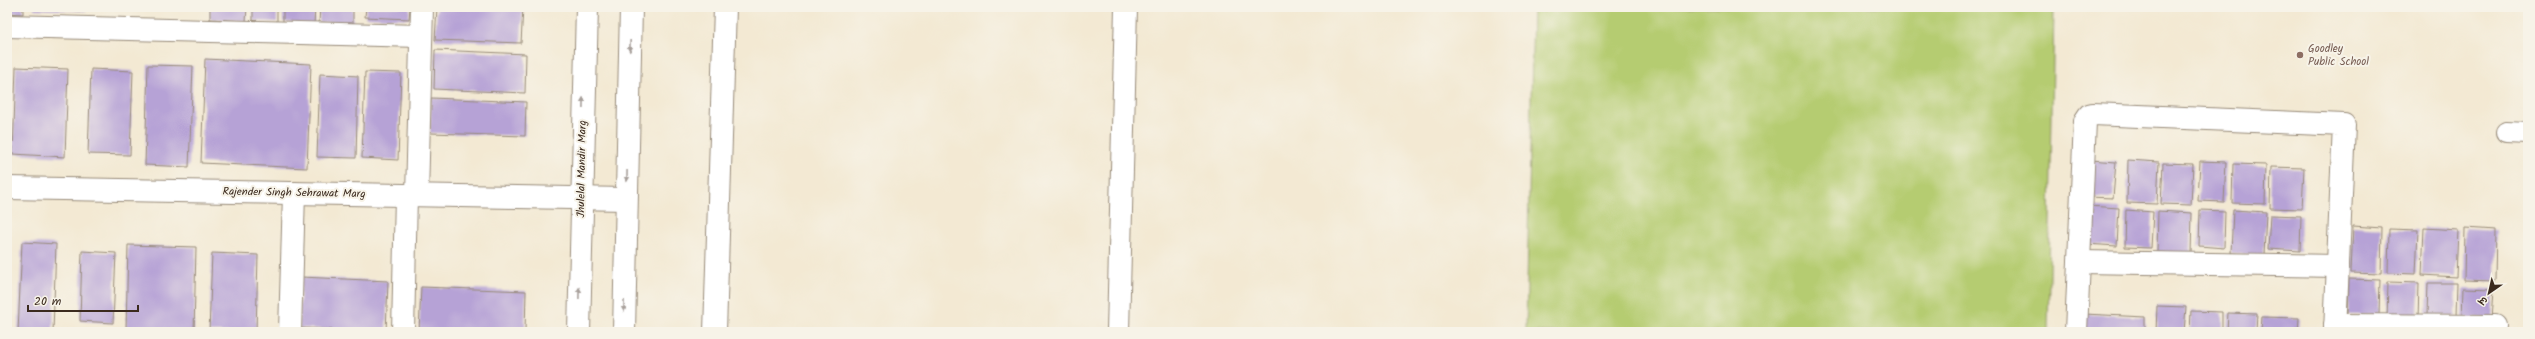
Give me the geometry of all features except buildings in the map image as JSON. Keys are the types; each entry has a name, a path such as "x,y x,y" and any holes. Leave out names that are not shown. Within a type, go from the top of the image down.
{"street":[{"path":"403,332 422,7"},
{"name":"Jhulelal Mandir Marg","path":"579,332 581,198 587,7"},
{"path":"624,332 631,7"},
{"path":"715,332 725,7"},
{"path":"1118,332 1126,7"},
{"path":"7,26 421,36"},
{"path":"2076,332 2085,121 2086,117 2093,114 2344,125 2335,328 2495,326"},
{"name":"Rajender Singh Sehrawat Marg","path":"7,188 626,198"},
{"path":"290,332 294,193"},
{"path":"2079,262 2338,266"}],"lane":[{"path":"2506,132 2528,133"}],"green space":[{"path":"1533,7 2054,7 2048,332 1526,332"}],"place":[{"name":"Goodley Public School","path":"2300,55"}]}
